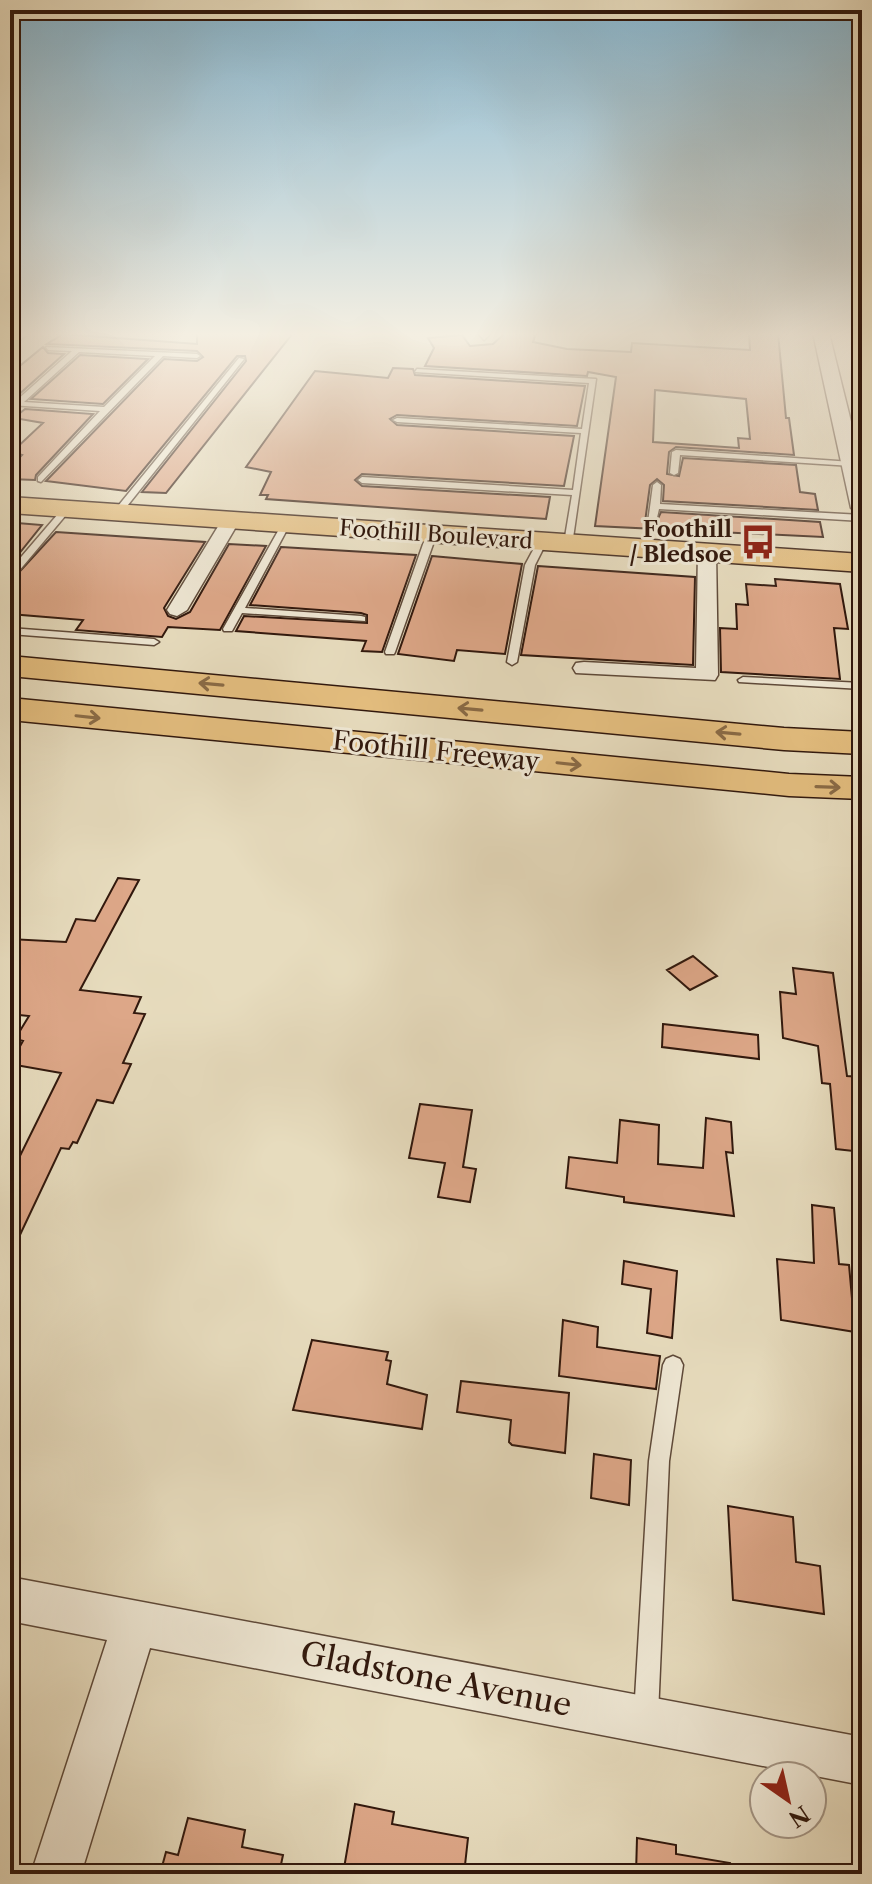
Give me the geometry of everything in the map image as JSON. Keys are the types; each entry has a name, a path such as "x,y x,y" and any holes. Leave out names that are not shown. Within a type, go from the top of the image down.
{"main road":[{"name":"Foothill Boulevard","path":"10,505 862,563"},
{"name":"Foothill Freeway","path":"10,666 862,743"},
{"name":"Foothill Freeway","path":"10,709 789,785 862,788"}],"street":[{"path":"842,421 862,508"},
{"path":"177,610 231,520"},
{"path":"584,668 707,675 707,551"},
{"name":"Gladstone Avenue","path":"10,1599 862,1761"},
{"path":"56,1874 135,1623"}],"lane":[{"path":"41,479 95,421"},
{"path":"117,513 191,421"},
{"path":"413,421 585,431"},
{"path":"512,662 530,565 556,542 576,493 587,421"},
{"path":"674,473 676,452 852,464"},
{"path":"362,480 576,493"},
{"path":"652,522 657,485"},
{"path":"655,506 862,518"},
{"path":"10,576 67,509"},
{"path":"228,629 286,524"},
{"path":"390,652 432,533"},
{"path":"238,610 361,619"},
{"path":"10,631 154,642"},
{"path":"743,680 862,686"},
{"path":"646,1719 647,1650 659,1461 673,1365"}],"building":[{"path":"31,421 87,421 36,475 35,480 10,479 10,467 22,455 12,452 43,423"},
{"path":"104,421 184,421 126,491 46,481"},
{"path":"198,421 223,421 166,493 142,492"},
{"path":"279,421 392,421 397,425 574,436 564,486 362,474 355,480 362,486 550,497 546,519 266,499 268,495 260,495 271,472 246,467"},
{"path":"494,421 578,421 577,426"},
{"path":"610,421 654,421 653,442 739,448 738,438 750,439 748,421 789,421 794,455 676,447 669,452 667,474 679,476 683,458 796,465 800,492 815,494 818,510 663,501 664,485 657,479 650,485 645,522 654,527 661,512 820,522 823,537 595,526"},
{"path":"17,523 42,525 10,565 10,528"},
{"path":"56,532 205,542 164,608 168,616 176,619 190,612 229,544 266,546 220,630 168,627 162,637 76,630 83,620 10,614 10,582"},
{"path":"281,547 416,555 382,652 362,651 366,641 236,631 244,616 367,623 367,615 361,613 250,605"},
{"path":"432,556 522,564 505,654 457,650 454,661 398,654"},
{"path":"538,566 695,577 693,665 521,655"},
{"path":"775,579 840,584 848,629 834,628 840,679 721,672 720,628 737,629 736,604 748,605 746,584 776,586"},
{"path":"118,878 139,880 80,990 141,997 134,1013 145,1014 123,1063 131,1064 113,1103 97,1100 77,1143 73,1142 69,1149 61,1148 10,1256 10,1176 61,1073 10,1064 23,1041 15,1039 29,1016 10,1014 10,939 66,942 76,919 95,921"},
{"path":"693,956 717,976 690,990 667,970"},
{"path":"793,968 833,973 847,1076 862,1077 862,1152 836,1149 830,1084 822,1083 818,1046 783,1038 780,992 796,994"},
{"path":"663,1024 758,1035 759,1059 662,1047"},
{"path":"420,1104 472,1110 463,1167 476,1169 470,1202 438,1197 445,1163 409,1158"},
{"path":"706,1118 731,1122 733,1153 726,1152 734,1216 624,1202 624,1197 566,1188 569,1157 617,1163 620,1120 659,1125 658,1164 703,1168"},
{"path":"812,1205 834,1208 839,1264 849,1265 855,1332 781,1320 777,1259 814,1263"},
{"path":"624,1261 677,1271 672,1338 647,1333 651,1289 622,1284"},
{"path":"563,1320 598,1327 597,1347 660,1356 656,1389 559,1376"},
{"path":"312,1340 388,1352 386,1360 391,1361 387,1384 427,1395 422,1429 293,1410"},
{"path":"461,1381 569,1393 565,1453 512,1445 509,1442 511,1420 457,1412"},
{"path":"594,1454 631,1460 629,1505 591,1498"},
{"path":"728,1506 793,1517 796,1562 820,1566 824,1614 733,1600"},
{"path":"355,1804 394,1812 392,1824 468,1838 464,1874 343,1874"},
{"path":"188,1818 245,1830 242,1847 283,1855 279,1874 160,1874 166,1852 178,1855"},
{"path":"637,1838 676,1845 676,1854 730,1863 729,1874 636,1874"}],"place":[{"name":"Foothill / Bledsoe","path":"758,542"}]}
